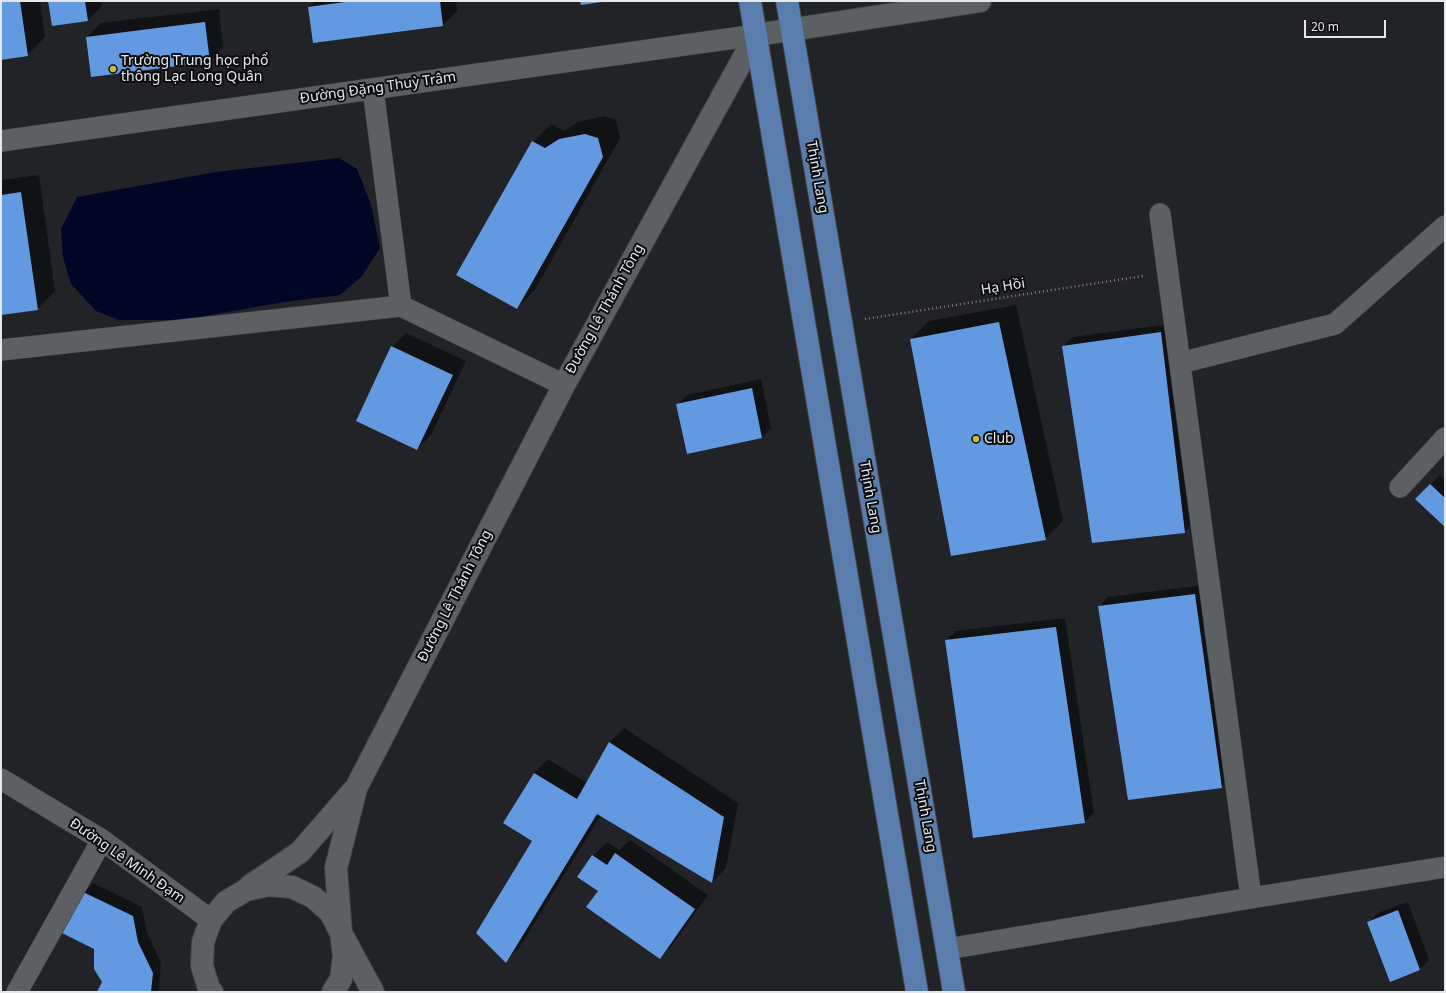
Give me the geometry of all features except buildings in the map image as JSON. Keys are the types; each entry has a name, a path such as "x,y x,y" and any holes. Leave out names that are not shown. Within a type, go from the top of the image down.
{"main road":[{"path":"750,1 917,992"},
{"name":"Thịnh Lang","path":"787,1 954,992"},
{"path":"756,35 980,1"},
{"name":"Đường Lê Thánh Tông","path":"333,992 340,979 344,956 336,868 356,788 564,385 756,35"},
{"name":"Đường Lê Thánh Tông","path":"246,890 300,852 356,788"},
{"path":"202,992 203,942 211,920 226,902 246,890 269,884 292,887 313,897 330,912 373,992"},
{"path":"202,966 209,989 212,992"}],"street":[{"name":"Đường Đặng Thuỳ Trâm","path":"1,141 756,35"},
{"path":"373,89 401,306"},
{"path":"1160,214 1251,898"},
{"path":"1180,364 1335,324 1445,226"},
{"path":"1,350 401,306 564,385"},
{"path":"1400,487 1445,438"},
{"name":"Đường Lê Minh Đạm","path":"1,779 102,840 211,920"},
{"path":"17,992 102,840"},
{"path":"947,949 1445,867"}],"path":[{"name":"Hạ Hồi","path":"841,323 1168,272"}],"water":[{"path":"339,158 357,169 371,205 380,248 362,276 340,295 284,302 182,320 119,320 96,311 71,284 63,257 61,229 77,197 216,172"}],"place":[{"name":"Trường Trung học phổ thông Lạc Long Quân","path":"113,69"},
{"name":"Club","path":"976,439"}]}
